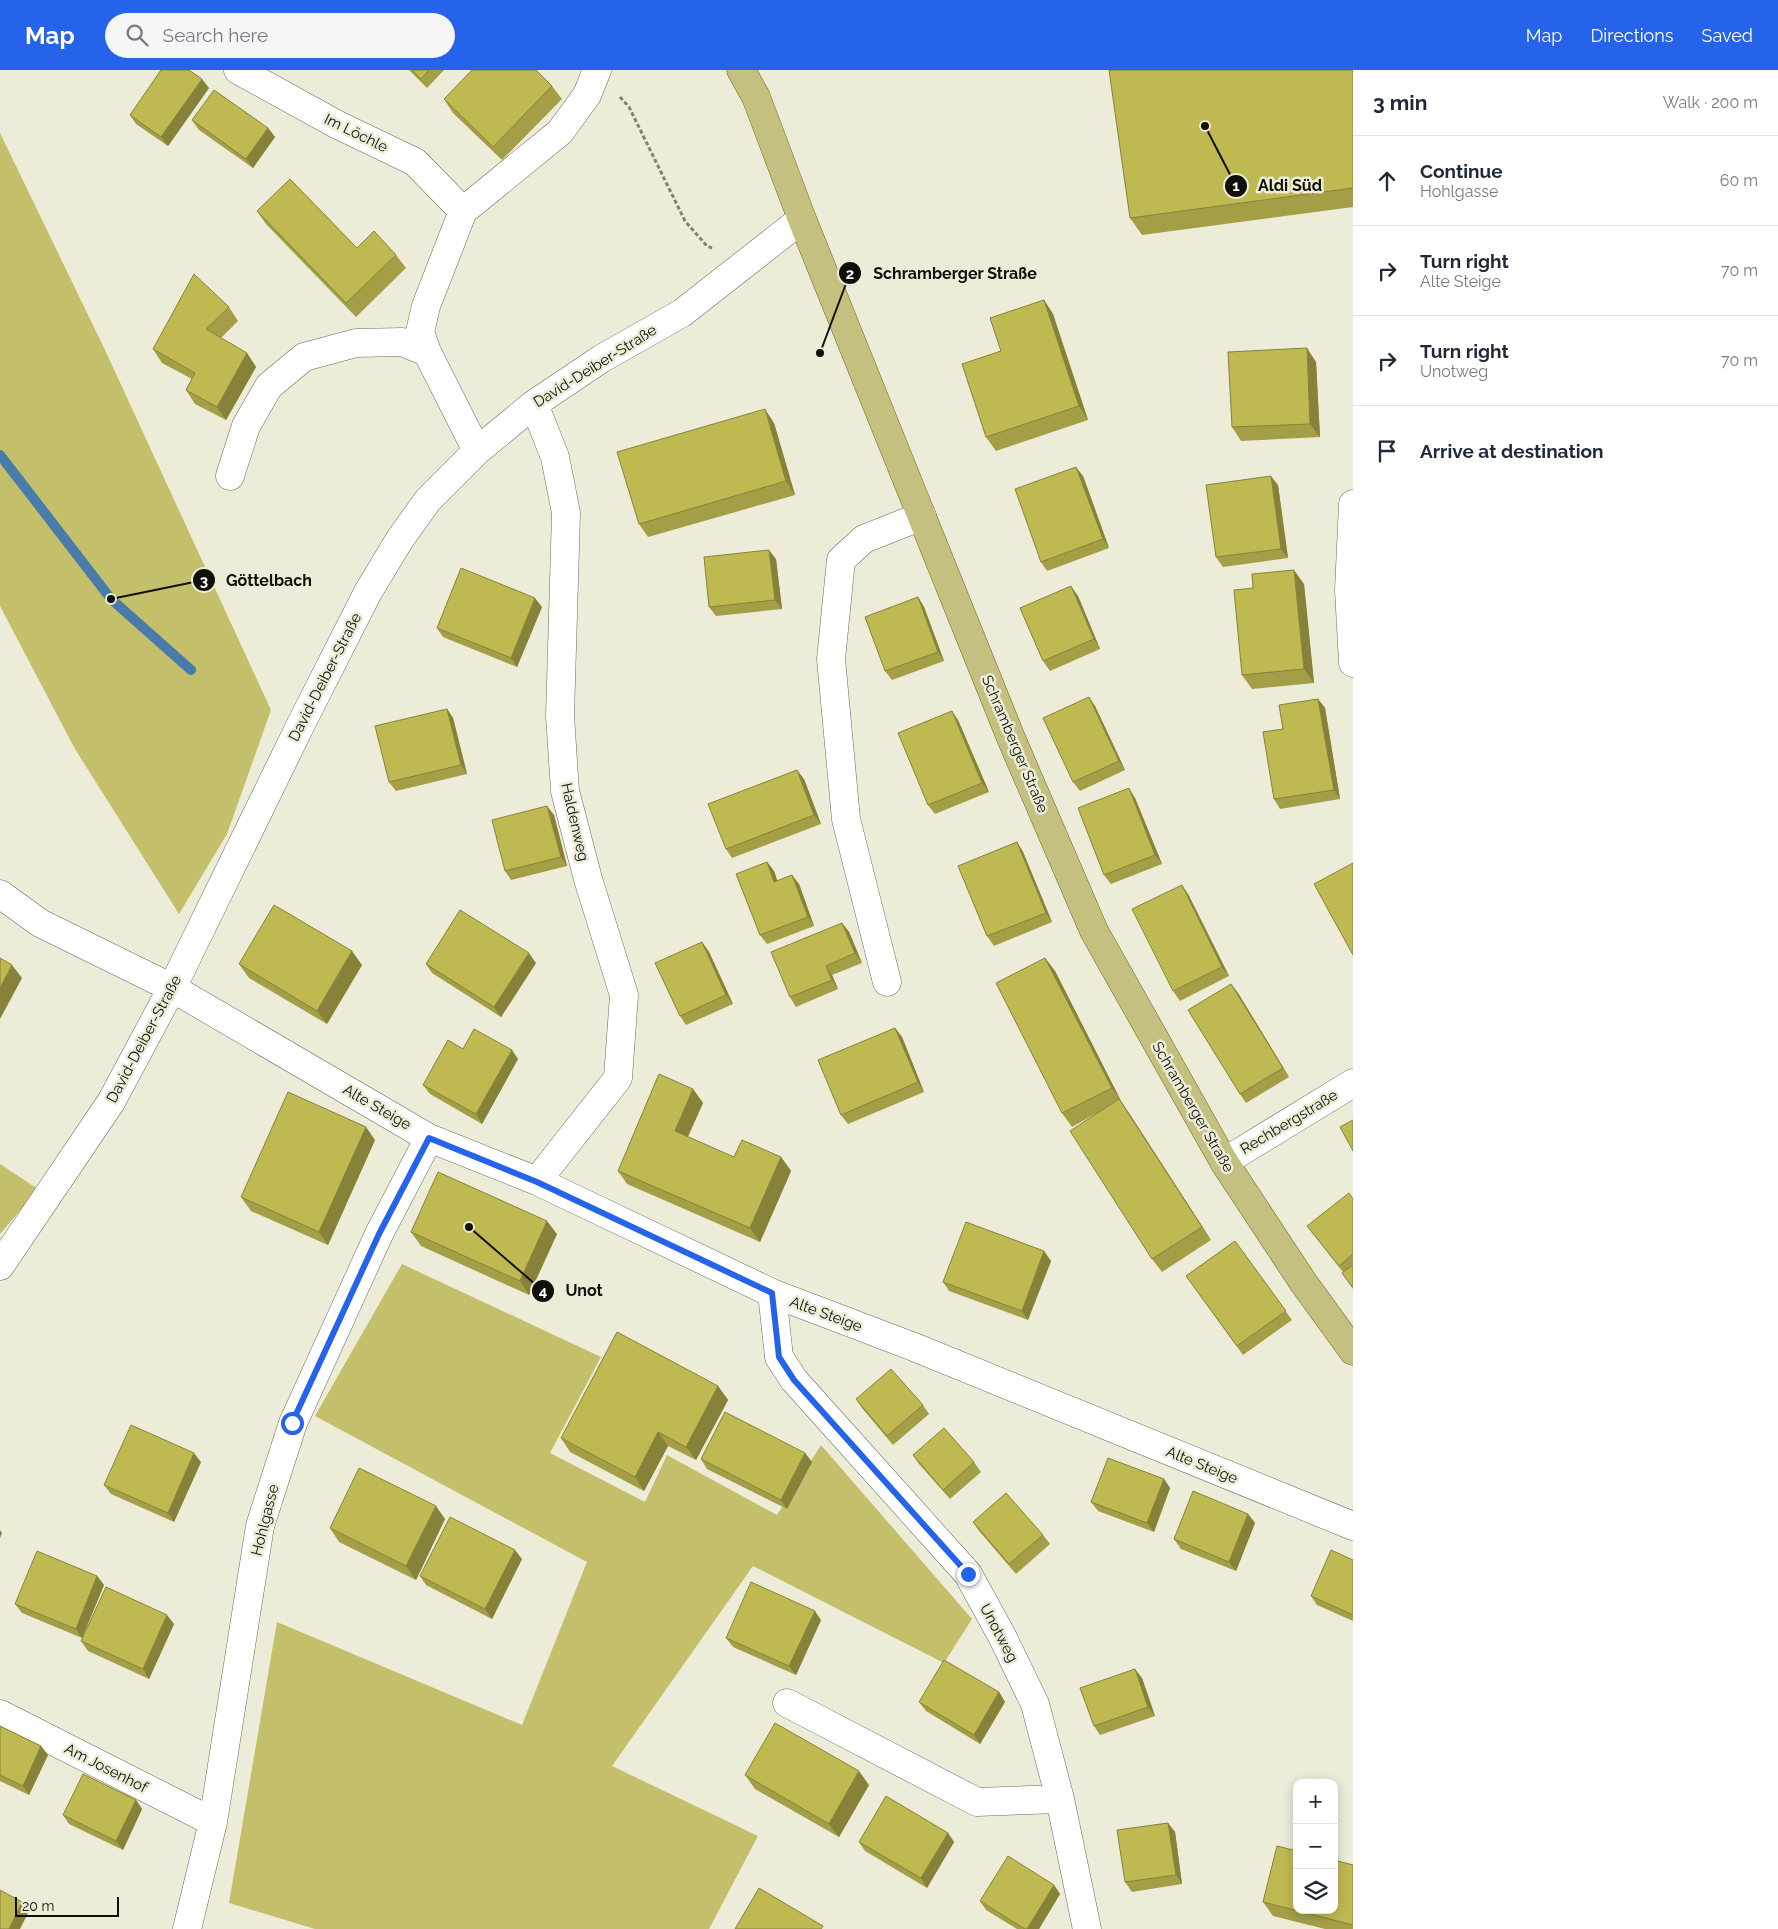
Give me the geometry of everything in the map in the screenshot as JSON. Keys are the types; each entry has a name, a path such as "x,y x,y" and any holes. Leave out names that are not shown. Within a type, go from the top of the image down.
{"main road":[{"path":"741,70 756,97"},
{"path":"752,70 756,97"},
{"name":"Schramberger Straße","path":"756,97 802,219 1011,738 1094,931 1224,1162 1303,1282 1353,1351"}],"street":[{"name":"Im Löchle","path":"238,70 336,124 415,162 462,210"},
{"path":"477,452 426,352 420,332 426,306 462,210 560,132 587,96 597,70"},
{"name":"David-Deiber-Straße","path":"0,1266 111,1102 172,988 296,732 368,592 400,539 428,500 477,452 534,404 601,359 682,313 802,219"},
{"path":"230,476 246,426 268,386 304,357 356,343 402,342 426,352"},
{"name":"Haldenweg","path":"534,404 555,457 566,513 560,716 565,791 588,878 624,995 618,1078 537,1182"},
{"path":"1352,504 1349,590 1353,663"},
{"path":"887,982 846,819 831,659 841,560 864,539 922,516"},
{"name":"Alte Steige","path":"0,894 40,923 172,988 429,1138 537,1182 772,1293 914,1347 1353,1526"},
{"name":"Rechbergstraße","path":"1224,1162 1353,1083"},
{"name":"Hohlgasse","path":"187,1929 213,1822 260,1526 292,1423 379,1234 429,1138"},
{"name":"Unotweg","path":"772,1293 779,1357 794,1380 968,1574 1002,1636 1035,1704 1060,1800 1087,1929"},
{"path":"787,1703 977,1802 1060,1800"},
{"name":"Am Josenhof","path":"0,1714 213,1822"}],"path":[{"path":"616,92 629,108 685,221 707,246 744,264"}],"shaded area":[{"path":"0,133 105,350 271,710 227,834 179,914 75,749 0,606"},
{"path":"0,1164 38,1189 0,1234"},
{"path":"402,1264 601,1357 550,1453 645,1502 667,1455 777,1515 821,1445 972,1619 944,1663 753,1566 612,1766 758,1836 709,1929 315,1929 229,1903 277,1622 522,1725 587,1562 315,1416"}],"building":[{"path":"161,70 189,70 202,79 161,137 130,115"},
{"path":"412,70 429,70 421,79"},
{"path":"472,70 536,70 552,86 493,147 444,99"},
{"path":"1109,70 1353,70 1353,188 1130,218"},
{"path":"214,90 268,128 246,159 192,120"},
{"path":"290,179 357,248 374,231 396,255 346,303 257,211"},
{"path":"194,274 229,307 206,329 247,353 217,407 186,390 195,373 153,349"},
{"path":"1044,300 1079,406 986,437 962,364 1001,351 990,318"},
{"path":"1307,348 1310,424 1232,427 1228,352"},
{"path":"765,409 786,481 639,524 617,452"},
{"path":"1076,467 1103,539 1041,562 1015,489"},
{"path":"1271,476 1281,549 1216,557 1206,485"},
{"path":"769,550 775,600 709,607 704,557"},
{"path":"461,568 535,598 511,658 437,628"},
{"path":"1294,570 1304,669 1242,675 1234,590 1253,588 1252,574"},
{"path":"1071,586 1094,639 1043,661 1020,608"},
{"path":"918,597 938,652 885,671 865,617"},
{"path":"1089,697 1119,761 1073,782 1043,718"},
{"path":"1318,699 1334,790 1274,799 1263,732 1283,729 1279,705"},
{"path":"447,709 461,765 389,782 375,726"},
{"path":"952,711 982,783 928,805 898,733"},
{"path":"797,770 814,815 726,849 708,804"},
{"path":"1129,788 1155,855 1104,875 1078,808"},
{"path":"547,806 561,857 505,871 492,820"},
{"path":"1017,842 1046,913 987,936 958,866"},
{"path":"767,862 774,882 792,875 808,917 760,935 736,874"},
{"path":"1353,863 1353,955 1314,884"},
{"path":"1182,885 1222,967 1173,991 1132,909"},
{"path":"274,905 352,951 317,1011 239,964"},
{"path":"460,910 529,953 494,1007 426,964"},
{"path":"842,923 855,953 826,966 832,980 790,997 771,952"},
{"path":"702,942 726,995 680,1016 655,963"},
{"path":"0,958 12,965 0,988"},
{"path":"1045,958 1112,1088 1062,1113 996,983"},
{"path":"1231,984 1283,1068 1240,1094 1188,1010"},
{"path":"895,1028 918,1082 841,1115 818,1060"},
{"path":"474,1029 512,1050 476,1114 423,1085 448,1040 463,1049"},
{"path":"659,1074 693,1089 675,1131 734,1157 742,1140 781,1157 750,1228 618,1171"},
{"path":"288,1092 366,1127 319,1232 241,1197"},
{"path":"1119,1099 1202,1227 1152,1259 1070,1131"},
{"path":"1353,1120 1353,1151 1340,1127"},
{"path":"438,1172 547,1221 520,1281 411,1232"},
{"path":"1349,1193 1353,1199 1353,1254 1339,1266 1307,1226"},
{"path":"966,1222 1044,1251 1022,1311 943,1282"},
{"path":"1235,1241 1286,1311 1237,1346 1186,1276"},
{"path":"1353,1265 1353,1288 1342,1273"},
{"path":"617,1332 718,1386 686,1447 658,1432 635,1477 561,1438"},
{"path":"891,1369 923,1405 887,1436 856,1399"},
{"path":"725,1412 805,1453 781,1500 701,1459"},
{"path":"131,1425 194,1453 168,1513 104,1485"},
{"path":"944,1428 974,1462 943,1490 913,1455"},
{"path":"1108,1458 1164,1479 1147,1523 1091,1502"},
{"path":"359,1468 436,1506 406,1566 330,1528"},
{"path":"1193,1491 1248,1514 1229,1562 1174,1539"},
{"path":"1006,1493 1043,1535 1009,1564 973,1522"},
{"path":"450,1517 515,1550 485,1609 420,1576"},
{"path":"1331,1550 1353,1560 1353,1615 1311,1596"},
{"path":"37,1551 97,1576 76,1629 15,1604"},
{"path":"751,1582 815,1611 789,1666 726,1638"},
{"path":"106,1587 167,1615 143,1669 81,1641"},
{"path":"944,1660 999,1692 974,1735 919,1702"},
{"path":"1135,1669 1148,1707 1094,1726 1080,1688"},
{"path":"775,1723 859,1771 829,1824 745,1775"},
{"path":"0,1726 41,1746 23,1786 0,1775"},
{"path":"83,1774 136,1800 116,1841 63,1815"},
{"path":"886,1796 948,1833 921,1878 859,1842"},
{"path":"1168,1823 1176,1875 1125,1882 1117,1830"},
{"path":"1277,1846 1293,1850 1293,1910 1263,1902"},
{"path":"1008,1856 1054,1885 1027,1929 980,1901"},
{"path":"1338,1861 1353,1865 1353,1925 1310,1914 1338,1914"},
{"path":"759,1888 823,1926 821,1929 735,1929"},
{"path":"0,1890 22,1902 9,1929 0,1929"}],"waterway":[{"path":"0,455 111,599 191,670"}],"place":[{"name":"Aldi Süd","path":"1205,126"},
{"name":"Schramberger Straße","path":"820,353"},
{"name":"Göttelbach","path":"111,599"},
{"name":"Unot","path":"469,1227"}],"route":[{"path":"292,1423 379,1234 429,1138 537,1182 772,1293 775,1336 779,1357 794,1380 968,1574"}]}
